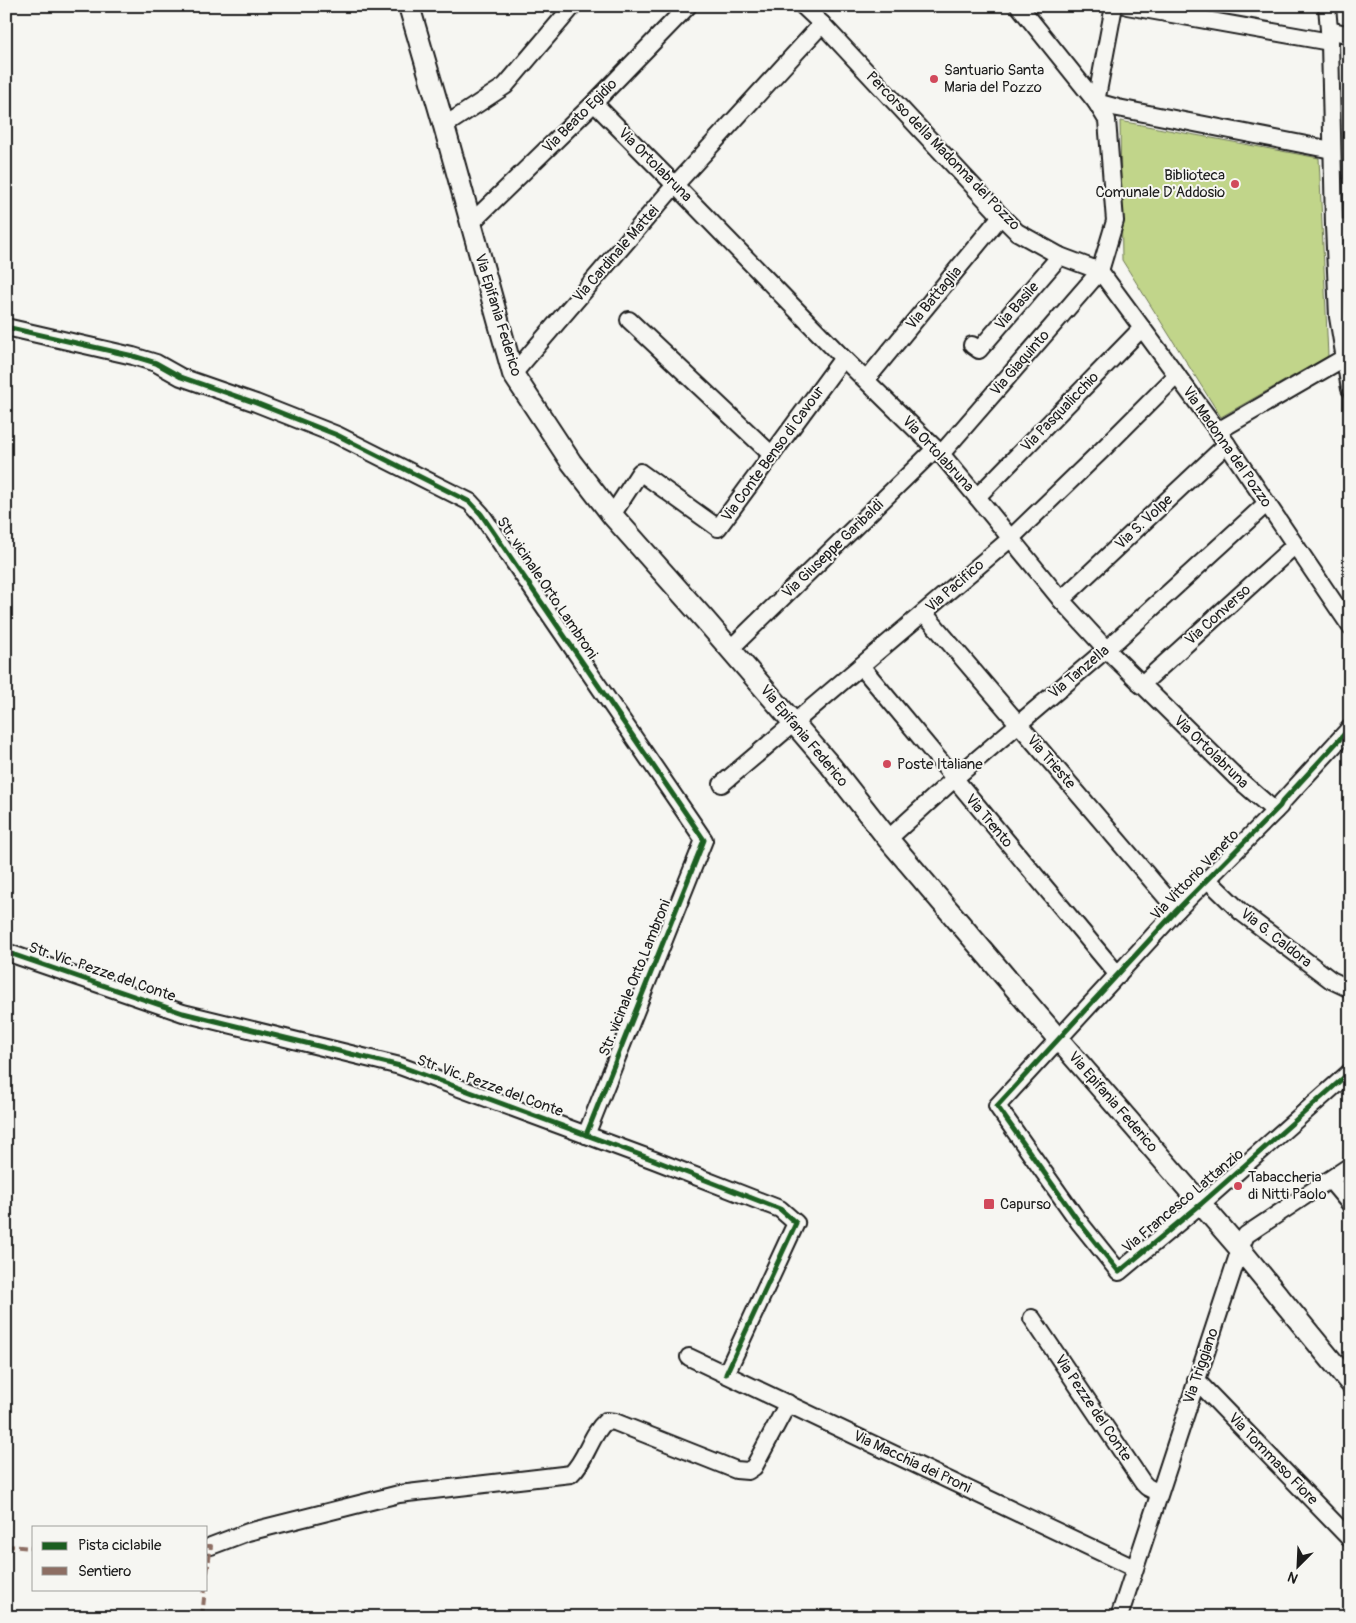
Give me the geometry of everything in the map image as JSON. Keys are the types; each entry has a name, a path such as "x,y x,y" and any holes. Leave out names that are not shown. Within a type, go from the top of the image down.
{"main road":[{"name":"Via Epifania Federico","path":"409,6 513,374 570,462 612,515 830,765 888,839 1240,1249 1350,1383"}],"street":[{"path":"444,126 504,86 573,6"},
{"name":"Via Beato Egidio","path":"471,223 594,103 688,6"},
{"name":"Percorso della Madonna del Pozzo","path":"803,6 1017,232 1060,256 1100,271"},
{"path":"1019,6 1096,102 1107,120 1116,221 1100,271"},
{"path":"1096,102 1114,6"},
{"path":"1127,6 1330,36 1350,35"},
{"path":"1327,6 1330,36 1334,225 1348,373"},
{"name":"Via Cardinale Mattei","path":"513,374 676,185 822,24"},
{"path":"1096,102 1332,150"},
{"name":"Via Ortolabruna","path":"594,103 843,358 938,451 1061,600 1106,649 1237,778 1275,811"},
{"name":"Via Battaglia","path":"866,380 1001,216"},
{"path":"1334,225 1350,230"},
{"name":"Via Basile","path":"972,345 979,350 1060,256"},
{"name":"Via Madonna del Pozzo","path":"1100,271 1222,438 1350,626"},
{"name":"Via Giaquinto","path":"938,451 1100,271"},
{"path":"629,320 772,456"},
{"name":"Str. vicinale Orto Lambroni","path":"6,327 156,363 181,377 337,435 470,502 481,514 704,840 586,1135"},
{"name":"Via Pasqualicchio","path":"977,497 1142,328"},
{"name":"Via Conte Benso di Cavour","path":"612,515 640,472 718,528 843,358"},
{"name":"Via S. Volpe","path":"1061,600 1222,438 1348,373"},
{"name":"Via Pacifico","path":"722,784 1010,539 1177,375"},
{"name":"Via Giuseppe Garibaldi","path":"730,649 938,451"},
{"name":"Via Tanzella","path":"888,839 954,779 1106,649 1267,504"},
{"name":"Via Converso","path":"1141,685 1295,546"},
{"name":"Via Trieste","path":"924,613 1177,910"},
{"name":"Via Trento","path":"861,666 1118,975"},
{"name":"Via Vittorio Veneto","path":"1059,1040 1177,910 1275,811 1350,728"},
{"name":"Via G. Caldora","path":"1208,880 1241,912 1331,980 1350,989"},
{"name":"Str. Vic. Pezze del Conte","path":"6,952 184,1013 400,1066 780,1209 796,1223 726,1374"},
{"name":"Via Francesco Lattanzio","path":"1059,1040 998,1106 1080,1222 1119,1272 1201,1204 1350,1072"},
{"name":"Via Triggiano","path":"1119,1617 1196,1380 1246,1235 1350,1166"},
{"path":"1330,1180 1350,1204"},
{"name":"Via Pezze del Conte","path":"1032,1318 1143,1483 1147,1488 1159,1493"},
{"name":"Via Macchia dei Proni","path":"689,1357 1134,1568"},
{"name":"Via Tommaso Fiore","path":"1196,1380 1350,1539"},
{"path":"211,1546 248,1532 399,1494 572,1474 598,1428 606,1421 614,1422 736,1470 748,1471 754,1467 788,1403"}],"green space":[{"path":"1120,121 1319,158 1328,356 1221,417 1122,260"}],"marked path":[{"path":"6,1546 32,1548"},
{"path":"208,1546 211,1546 208,1566"},
{"path":"202,1617 205,1590"}],"cycle path":[{"path":"6,327 156,363 181,377 256,403 337,435 470,502 481,514 704,840 586,1135"},
{"path":"1350,728 1280,806 1177,910 997,1106 1079,1222 1119,1272 1201,1204 1350,1072"},
{"path":"6,952 183,1013 400,1066 780,1209 796,1223 726,1374"}],"place":[{"name":"Santuario Santa Maria del Pozzo","path":"934,79"},
{"name":"Biblioteca Comunale D'Addosio","path":"1235,184"},
{"name":"Poste Italiane","path":"887,764"},
{"name":"Tabaccheria di Nitti Paolo","path":"1238,1186"},
{"name":"Capurso","path":"989,1204"}]}
